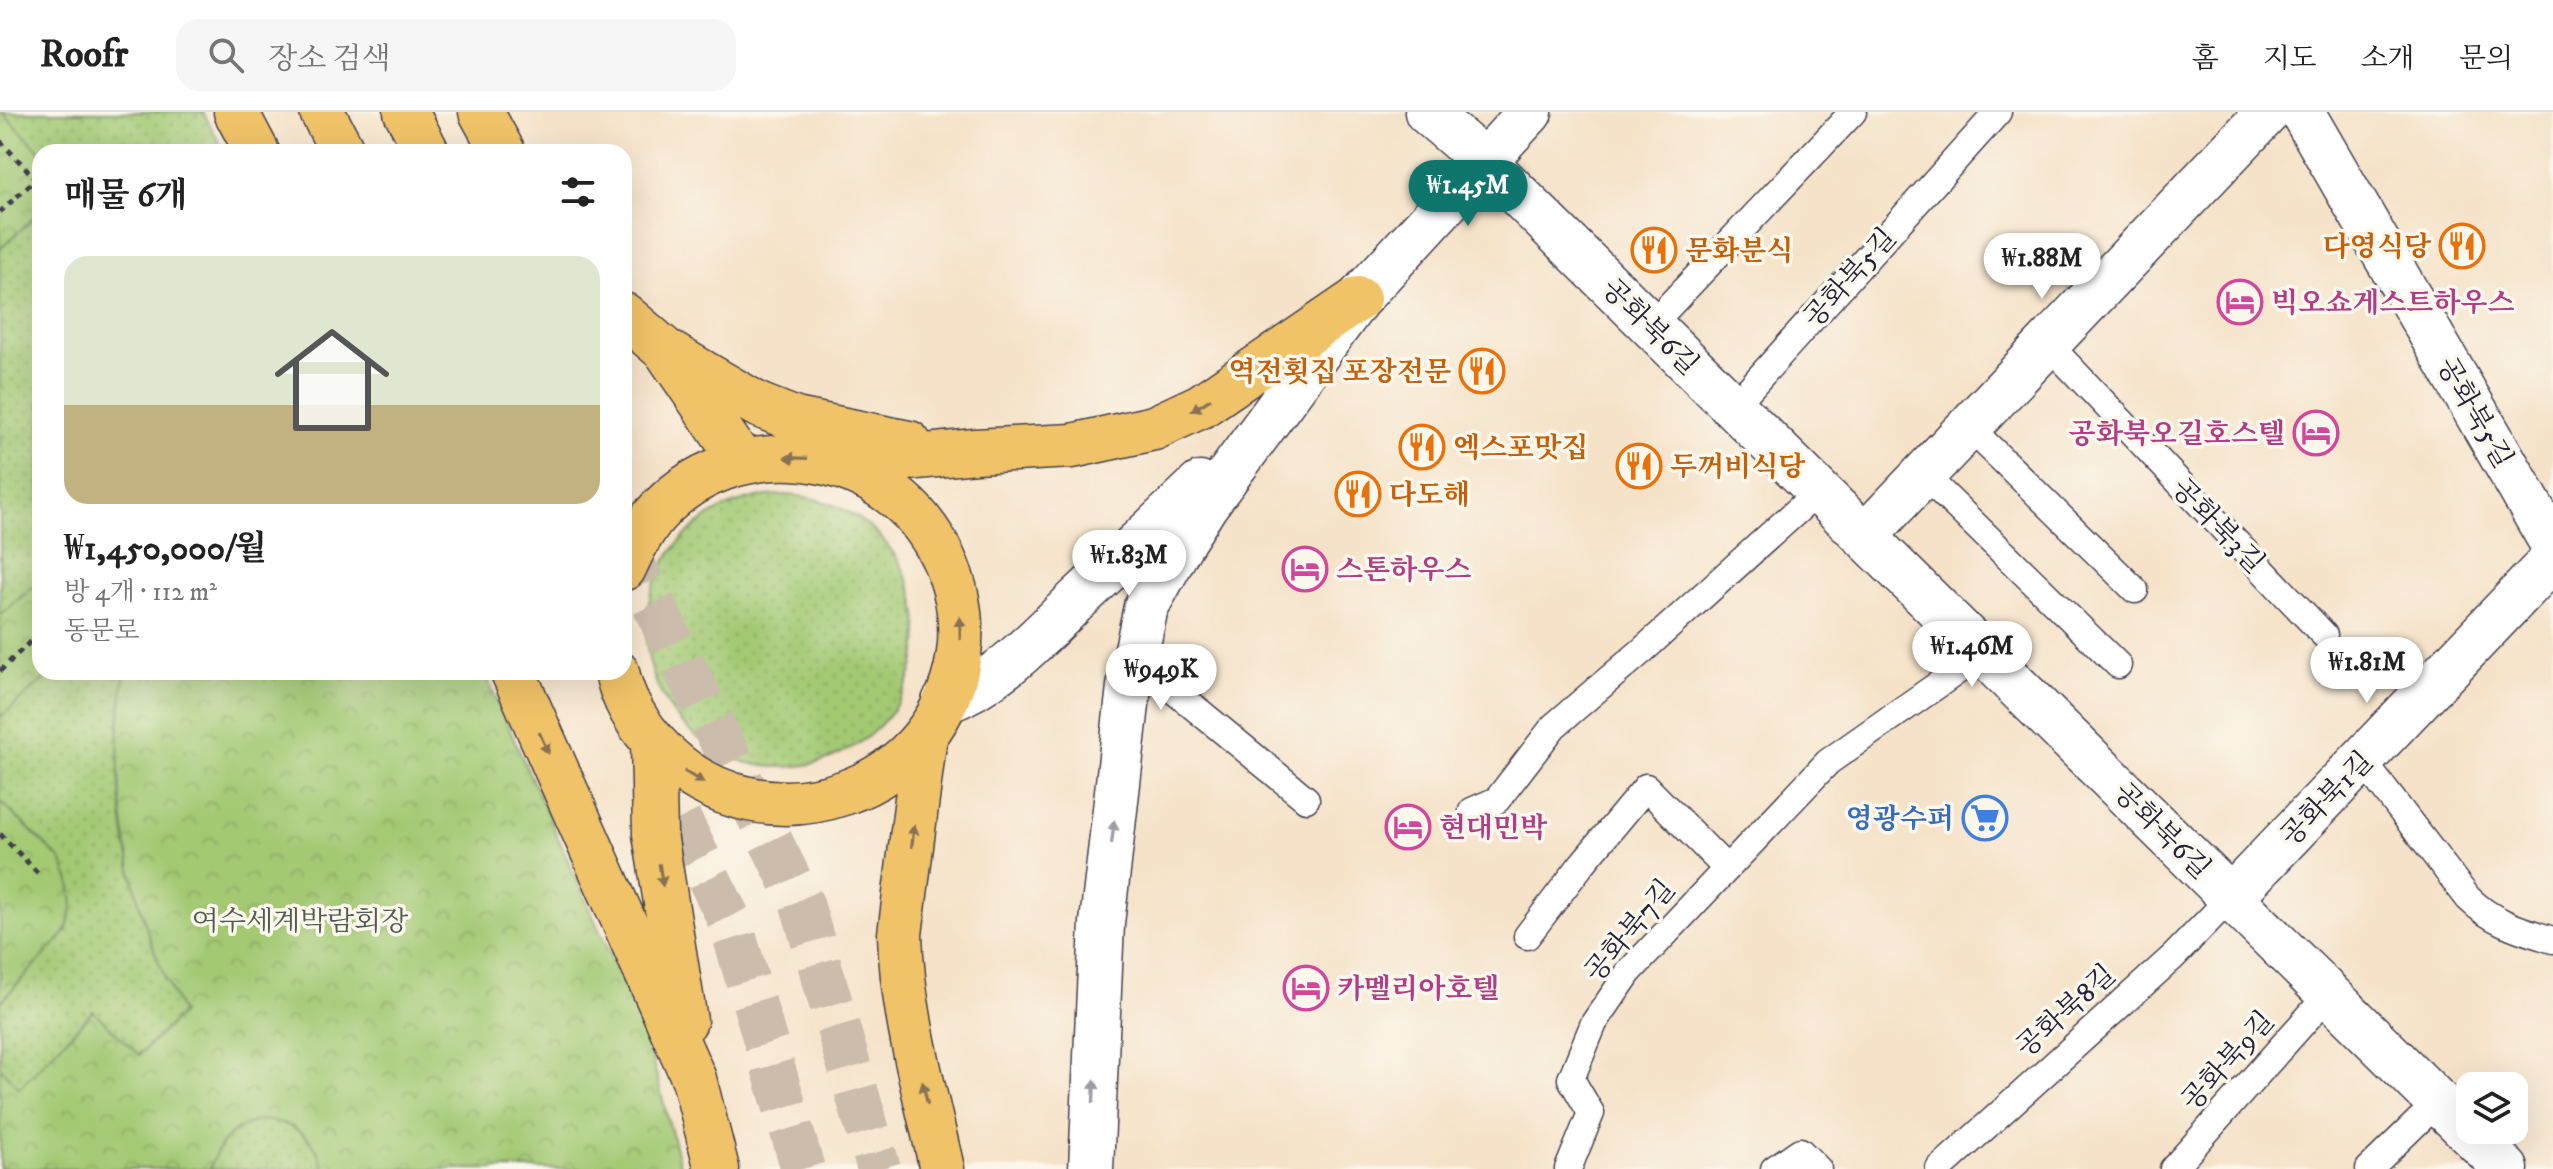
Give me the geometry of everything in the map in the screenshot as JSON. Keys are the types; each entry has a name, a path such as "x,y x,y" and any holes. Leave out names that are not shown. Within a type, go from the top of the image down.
{"main road":[{"path":"236,112 253,144"},
{"path":"322,112 339,144"},
{"path":"406,112 423,144"},
{"path":"481,112 499,144"},
{"path":"839,465 975,451 1072,446 1116,438 1178,418 1201,406 1358,299"},
{"path":"632,322 666,351 733,392 796,420 873,437 975,451"},
{"path":"666,351 742,462"},
{"path":"632,551 655,515 680,492 710,474 742,462 775,457 807,458 839,465 891,492 931,534 945,560 955,588 960,631 954,674 935,718 900,934 910,1025 942,1169"},
{"path":"517,680 694,1079"},
{"path":"599,680 633,708 677,766 706,784 738,798 808,803 841,794 873,780 901,761 935,718"},
{"path":"633,708 694,1079 717,1169"}],"street":[{"name":"공화북6길","path":"1427,112 1484,161 2506,1169"},
{"path":"1091,1169 1102,923 1134,658 1146,607 1206,505 1358,299 1530,112"},
{"path":"1865,536 2268,112"},
{"name":"공화북5길","path":"2302,112 2553,545"},
{"path":"935,718 1027,648 1267,420"},
{"name":"공화북1길","path":"2231,897 2553,559"}],"lane":[{"path":"1651,325 1853,112"},
{"name":"공화북5길","path":"1733,407 1998,112"},
{"name":"공화북3길","path":"2048,344 2324,635"},
{"path":"1969,427 2135,590"},
{"path":"1924,475 2118,665"},
{"path":"1472,811 1497,800 1554,726 1819,491"},
{"name":"공화북7길","path":"1568,1169 1591,1113 1571,1079 1594,1023 1629,972 1828,762 1983,653"},
{"path":"1134,658 1306,799"},
{"path":"2362,760 2482,912 2513,928 2553,940"},
{"path":"1527,936 1646,787 1726,868"},
{"name":"공화북8길","path":"1939,1169 2174,956 2231,897"},
{"name":"공화북9길","path":"2173,1169 2329,994"},
{"path":"2369,1169 2438,1102"},
{"path":"1774,1169 1800,1151 1818,1169"}],"path":[{"path":"0,141 32,175"},
{"path":"0,212 32,183"},
{"path":"0,671 32,640"},
{"path":"0,834 38,873"}],"green space":[{"name":"여수세계박람회장","path":"0,112 203,112 220,144 32,144 32,680 488,680 646,1035 681,1169 0,1169"},
{"path":"2,112 203,112 220,144 33,144"},
{"path":"32,219 32,588 0,615 0,249"},
{"path":"769,495 795,495 834,505 858,518 878,535 895,555 908,579 916,604 916,658 908,683 895,707 878,727 858,744 834,757 809,765 769,767 718,751 696,736 677,717 662,695 652,671 646,644 646,618 662,567 677,545 696,526 718,511 742,501"},
{"path":"43,680 124,680 119,758 127,847 148,933 182,1013 139,1055 93,1011 19,1088 0,1067 0,1003 66,932 73,905 70,881 61,860 0,801 0,718"},
{"path":"260,1120 282,1123 301,1132 315,1148 324,1169 210,1169 217,1151 228,1137"}],"tunnel":[{"path":"632,561 802,904 879,1169"},
{"path":"650,760 730,921 803,1169"}],"place":[{"name":"다영식당","path":"2462,246"},
{"name":"문화분식","path":"1654,250"},
{"name":"빅오쇼게스트하우스","path":"2240,302"},
{"name":"역전횟집 포장전문","path":"1482,371"},
{"name":"공화북오길호스텔","path":"2316,433"},
{"name":"엑스포맛집","path":"1422,447"},
{"name":"두꺼비식당","path":"1639,466"},
{"name":"다도해","path":"1358,494"},
{"name":"스톤하우스","path":"1305,569"},
{"name":"영광수퍼","path":"1985,818"},
{"name":"현대민박","path":"1408,827"},
{"name":"카멜리아호텔","path":"1306,988"}]}
